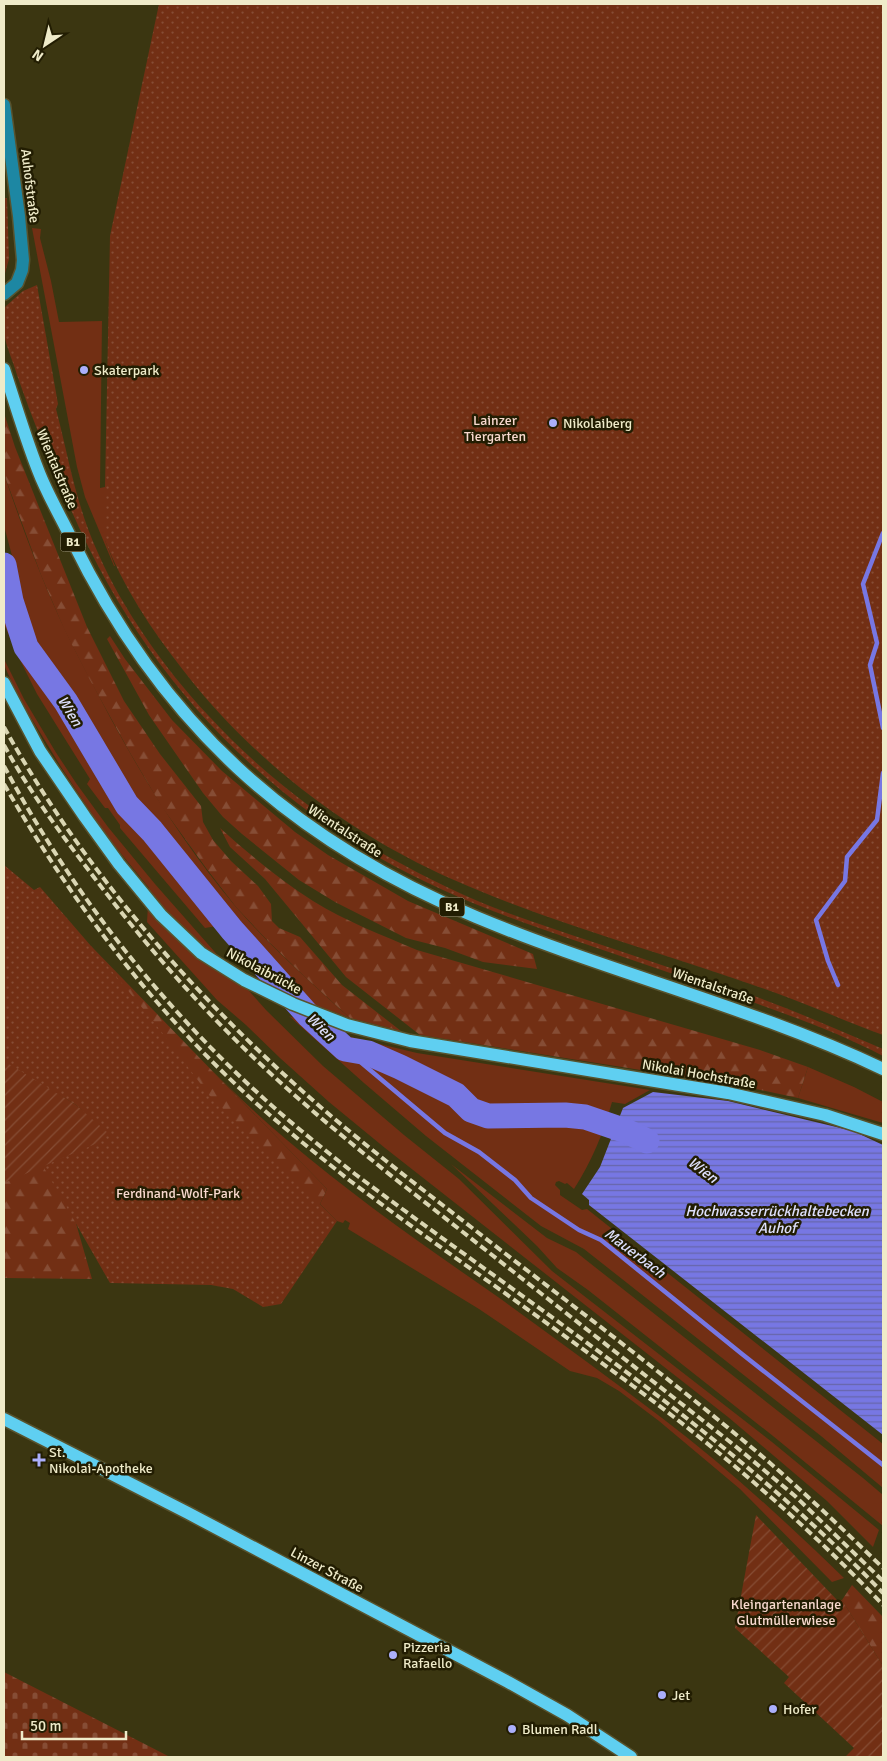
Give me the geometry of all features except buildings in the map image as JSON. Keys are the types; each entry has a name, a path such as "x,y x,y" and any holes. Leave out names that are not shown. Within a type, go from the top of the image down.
{"main road":[{"name":"Wientalstraße","path":"4,369 39,473 83,563 114,618 179,708 239,770 273,799 328,839 380,872 423,894 529,938 806,1035 883,1069"},
{"name":"Nikolaibrücke","path":"4,683 40,751 119,864 161,915 201,952 244,980 293,1004 347,1024 410,1041 567,1067"},
{"name":"Nikolai Hochstraße","path":"567,1067 728,1093 826,1115 883,1134"},
{"name":"Linzer Straße","path":"4,1419 188,1513 508,1682 567,1715 631,1757"}],"street":[{"name":"Auhofstraße","path":"4,105 22,248 22,270 17,283 4,294"}],"green space":[{"name":"Lainzer Tiergarten","path":"159,4 883,4 883,1035 776,993 533,912 454,880 415,861 340,817 271,764 210,703 160,639 120,574 104,538 110,236"},
{"path":"4,198 7,198 9,259 4,277"},
{"name":"Skaterpark","path":"32,228 41,229 40,238 59,322 102,321 100,488 105,487 105,540 115,566 85,497 77,467"},
{"path":"37,285 58,404 56,409 78,500 90,535 108,574 146,638 191,696 237,745 300,799 333,823 367,845 441,884 480,902 538,924 770,1002 883,1049 883,1056 841,1036 798,1019 521,922 438,888 397,868 328,825 281,790 237,751 197,709 160,664 127,616 98,565 57,478 23,392 8,349 4,330 4,309 6,306 23,291"},
{"path":"4,413 15,447 87,627 124,701 160,754 201,806 203,822 213,840 231,861 258,886 271,904 272,921 279,928 300,937 342,985 401,1031 350,1018 304,976 236,907 162,807 90,680 65,631 41,575 4,474"},
{"path":"4,474 33,554 66,632 111,719 153,792 184,839 218,885 249,922 350,1018 304,1001 132,799 57,674 38,655 30,642 13,588 18,578 4,526"},
{"path":"4,610 16,643 44,679 61,706 62,715 71,723 88,751 87,759 111,796 126,816 143,830 146,839 217,926 205,928 120,828 120,825 108,808 105,808 87,784 90,779 37,694 20,660 4,624"},
{"path":"110,636 125,659 172,720 222,771 295,832 328,855 408,901 533,954 537,969 483,962 445,948 406,938 335,902 299,880 223,817 203,793 149,715 107,639"},
{"path":"4,659 24,699 55,751 108,827 155,884 266,1010 323,1066 459,1179 552,1271 772,1442 879,1530 873,1547 827,1501 728,1417 385,1148 329,1102 217,1000 147,922 149,888 105,834 61,767 19,698 4,665"},
{"path":"220,828 242,848 313,901 351,921 417,950 760,1050 808,1067 798,1098 742,1086 420,1035 346,977 265,879 230,847"},
{"name":"Ferdinand-Wolf-Park","path":"4,865 34,890 40,887 154,1022 209,1095 337,1221 281,1304 263,1307 233,1289 211,1285 110,1283 43,1166 99,1142 107,1132 76,1105 4,1061"},
{"path":"91,946 327,1189 320,1204 61,1171 92,1279 4,1278 4,1056 82,1110"},
{"path":"289,1016 334,1033 417,1053 650,1090 625,1104 612,1102 596,1147 574,1189 567,1183 556,1182 555,1185 560,1190 560,1195 582,1210 587,1209 883,1444 883,1488 821,1436 584,1249 541,1226 426,1136"},
{"path":"199,1057 264,1120 338,1182 560,1342 710,1456 756,1495 844,1578 832,1582 740,1489 659,1421 619,1391 597,1378 570,1371 479,1309 348,1229 350,1223 345,1220 343,1223 337,1221 320,1204 327,1189"},
{"path":"4,1061 76,1105 107,1132 100,1142 4,1183"},
{"path":"808,1067 883,1102 883,1123 798,1098"},
{"path":"451,1164 547,1238 576,1252 863,1478 883,1495 883,1526 773,1436 588,1290 557,1268 537,1246"},
{"name":"Kleingartenanlage Glutmüllerwiese","path":"756,1515 838,1601 842,1600 883,1666 883,1757 845,1757 854,1748 784,1683 789,1677 735,1628"},
{"path":"852,1585 883,1617 883,1666 842,1600"},
{"path":"4,1672 170,1757 4,1757"}],"water":[{"name":"Hochwasserrückhaltebecken Auhof","path":"653,1092 728,1101 853,1131 883,1145 883,1435 589,1205 589,1200 582,1194 600,1167 623,1108"}],"waterway":[{"path":"883,533 863,584 877,643 870,665 883,728"},
{"name":"Wien","path":"4,565 11,601 26,647 66,702 127,805 152,831 232,930 308,1015 345,1049 368,1053 400,1067 456,1095 471,1110 488,1116 565,1115 585,1117 626,1131 647,1141"},
{"path":"838,985 828,961 816,920 845,881 847,857 877,820 883,773"},
{"name":"Mauerbach","path":"345,1049 445,1133 479,1152 515,1180 531,1198 579,1230 601,1240 883,1465"}],"railway":[{"path":"4,727 64,823 132,915 169,958 248,1040 311,1099 378,1155 660,1373 734,1433 799,1489 883,1568"},
{"path":"4,745 46,812 113,902 199,1003 270,1073 394,1178 734,1445 795,1496 883,1581"},
{"path":"4,766 59,859 122,947 192,1029 230,1067 280,1113 355,1174 628,1373 694,1424 760,1478 823,1534 883,1593"},
{"path":"4,784 56,868 114,949 177,1025 247,1095 349,1180 598,1360 699,1437 794,1518 883,1605"}],"place":[{"name":"Skaterpark","path":"84,370"},
{"name":"Nikolaiberg","path":"553,423"},
{"name":"St. Nikolai-Apotheke","path":"39,1460"},
{"name":"Pizzeria Rafaello","path":"393,1655"},
{"name":"Jet","path":"662,1695"},
{"name":"Hofer","path":"773,1709"},
{"name":"Blumen Radl","path":"512,1729"}]}
